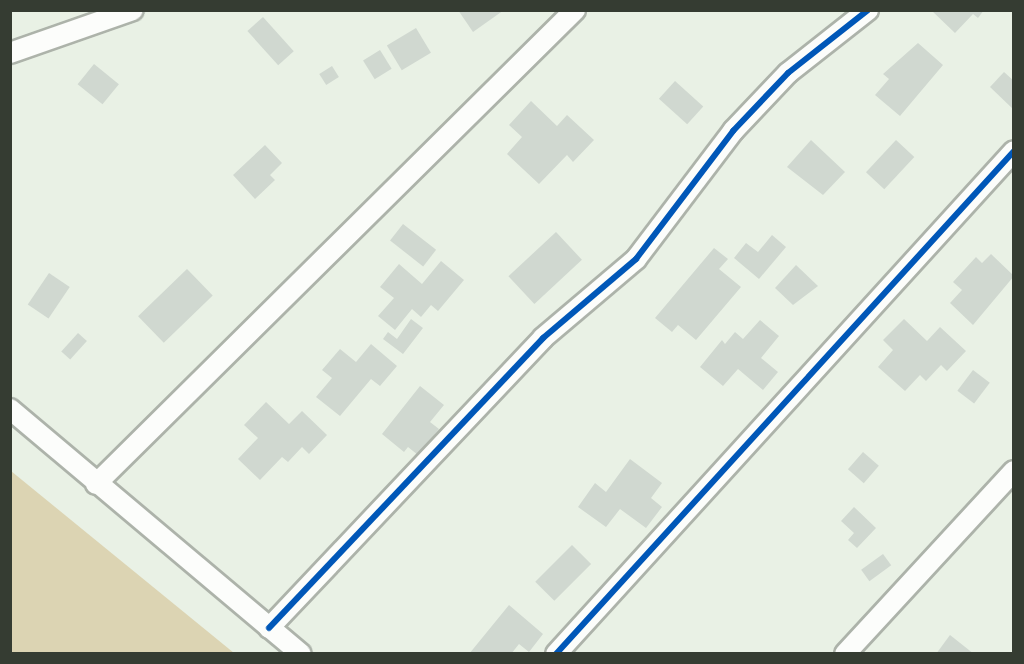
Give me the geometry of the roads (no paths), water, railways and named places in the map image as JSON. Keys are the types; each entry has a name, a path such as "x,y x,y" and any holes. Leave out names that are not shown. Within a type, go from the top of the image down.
{"street":[{"path":"10,53 133,10"},
{"path":"96,484 575,10"},
{"path":"269,628 543,338 636,259 734,131 788,73 868,10"},
{"path":"556,654 1014,152"},
{"path":"10,409 96,484 301,654"},
{"path":"845,654 1014,471"}]}
